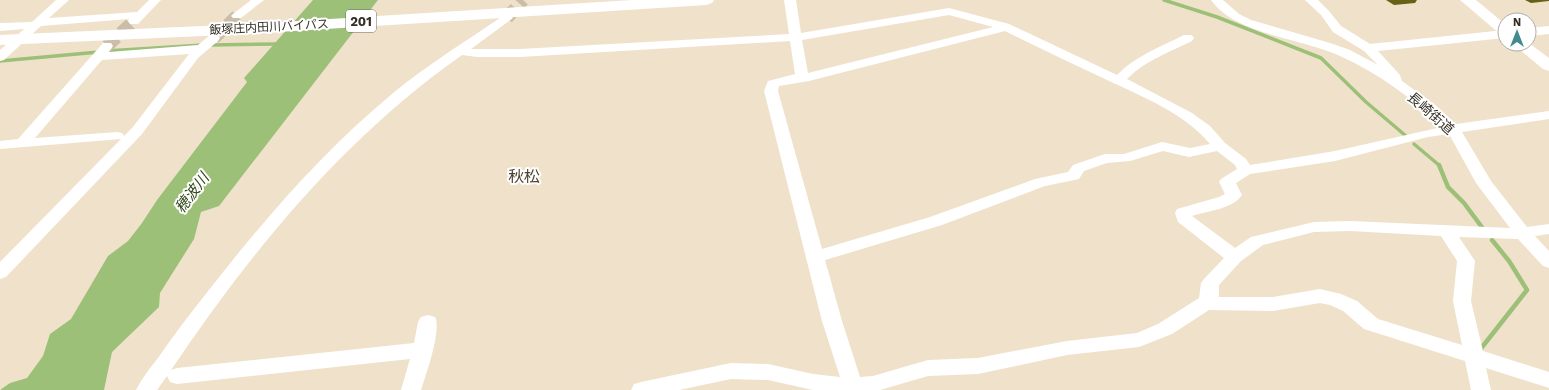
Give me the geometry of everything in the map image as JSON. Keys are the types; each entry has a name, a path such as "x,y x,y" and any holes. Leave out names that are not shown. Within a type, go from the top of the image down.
{"highway":[{"name":"飯塚庄内田川バイパス","path":"477,11 591,0"},
{"name":"飯塚庄内田川バイパス","path":"36,34 251,25 477,11 706,0"},
{"path":"0,34 36,34 251,25"},
{"path":"0,39 36,34"},
{"path":"0,50 36,34"}],"street":[{"path":"0,56 36,34 63,0"},
{"path":"0,27 36,34 137,18 155,0"},
{"path":"237,16 258,0"},
{"path":"790,0 802,75 798,79"},
{"path":"1217,0 1231,14 1239,18 1250,23 1316,42 1340,51 1375,68 1395,82"},
{"name":"長崎街道","path":"1311,0 1325,13 1337,30 1368,48 1395,78 1395,82 1429,107 1453,129 1484,183 1523,234 1549,262"},
{"path":"1467,0 1497,25"},
{"path":"459,51 477,54 520,53 797,37 949,11 1005,28 1149,95 1187,116 1205,129 1220,146 1241,162 1246,170"},
{"path":"146,390 218,288 303,188 384,108 459,51 508,18"},
{"path":"866,387 832,321 771,91 774,84 777,82 809,78 1005,28"},
{"path":"1537,31 1549,30"},
{"path":"1368,48 1497,33"},
{"path":"1119,80 1131,67 1139,62 1188,38"},
{"path":"0,273 137,131 206,44 103,51 23,143"},
{"path":"1531,52 1549,66"},
{"path":"1235,257 1184,218 1183,213 1225,201 1234,195 1227,182 1246,170 1335,156 1428,133 1549,115"},
{"path":"0,145 117,136"},
{"path":"816,257 936,221 1041,182 1074,176 1078,168 1104,159 1125,158 1162,146 1170,147 1189,154 1220,146"},
{"path":"641,390 731,371 768,372 813,382 866,387 928,368 978,366 1067,348 1139,340 1165,329 1206,303 1210,297 1210,283 1235,257 1256,241 1314,227 1350,226 1523,234 1535,230 1549,229"},
{"path":"1446,231 1466,261 1462,301 1482,390"},
{"path":"1206,303 1273,304 1320,296 1334,298 1350,306 1371,324 1475,358 1549,380"},
{"path":"410,390 423,350 428,322"},
{"path":"177,376 423,350"}],"water":[{"name":"穂波川","path":"313,0 378,0 219,206 201,212 194,239 160,293 159,307 112,352 104,390 0,390 10,383 27,378 43,356 50,334 71,319 108,256 128,241 157,200 247,82 244,78"}],"waterway":[{"path":"1164,0 1217,17 1321,58 1366,102 1406,136"},
{"path":"210,45 279,44"},
{"path":"106,51 203,45"},
{"path":"0,61 99,52"},
{"path":"1414,144 1439,165"},
{"path":"1439,165 1448,187 1464,203 1484,230"},
{"path":"1479,351 1527,290 1509,261 1492,240"}],"tunnel":[{"path":"507,18 523,0"},
{"path":"214,38 237,16"},
{"path":"107,46 134,21"}],"district":[{"name":"秋松","path":"524,176"}]}
